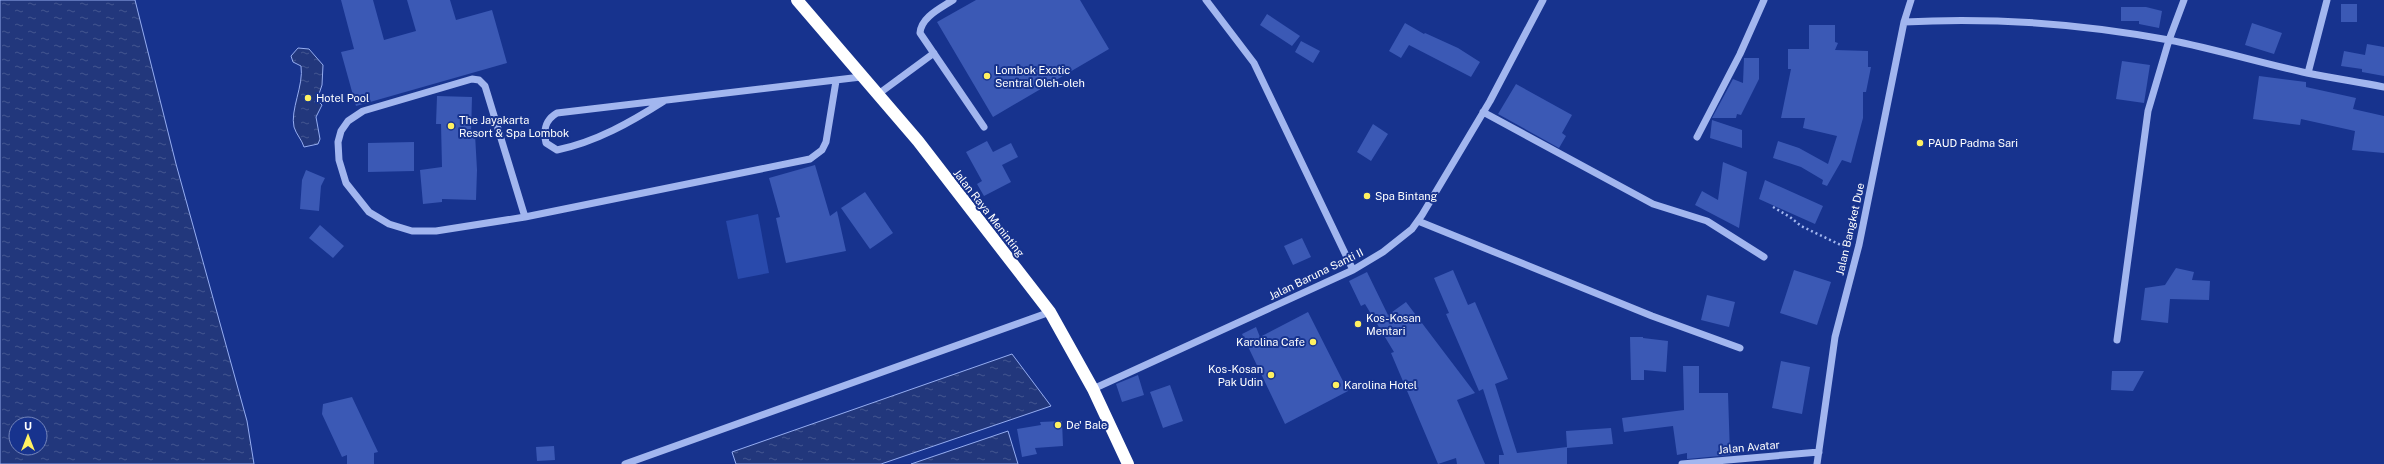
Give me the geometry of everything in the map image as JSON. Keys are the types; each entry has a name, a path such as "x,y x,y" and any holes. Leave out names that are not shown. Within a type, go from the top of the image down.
{"highway":[{"name":"Jalan Raya Meninting","path":"797,0 861,77 918,141 1050,312 1093,389 1128,464"}],"street":[{"path":"953,0 930,15 922,24 920,33 984,127"},
{"path":"1206,0 1254,63 1353,270"},
{"name":"Jalan Baruna Santi II","path":"1093,389 1353,270 1383,252 1412,229 1483,112 1543,0"},
{"path":"1697,137 1740,54 1764,0"},
{"name":"Jalan Bangket Due","path":"1817,464 1835,337 1859,245 1904,22 1911,0"},
{"path":"2117,340 2148,111 2169,40 2184,0"},
{"path":"2308,73 2327,0"},
{"path":"1904,22 1944,20 2038,23 2096,29 2169,40 2308,73 2384,87"},
{"path":"877,95 934,52"},
{"path":"664,100 630,123 572,147 556,150 546,143 544,135 547,122 556,113 664,100 836,81 861,77"},
{"path":"525,217 485,86 479,80 472,79 363,111 348,121 342,131 338,142 338,154 346,183 368,212 389,224 400,228 424,231 525,217 810,159 822,150 826,142 832,96 836,81"},
{"path":"1483,112 1653,204 1707,221 1764,257"},
{"path":"1418,221 1652,316 1740,348"},
{"path":"625,464 1050,312"},
{"name":"Jalan Avatar","path":"1682,464 1819,452"}],"path":[{"path":"1773,207 1790,217 1801,226 1835,243 1852,250 1859,245"}],"shaded area":[{"path":"758,214 769,273 738,279 726,221"}],"water":[{"path":"0,0 135,0 176,164 247,421 254,464 0,464"},
{"name":"Hotel Pool","path":"298,48 309,49 323,65 322,85 317,100 322,105 316,117 320,139 318,144 304,147 295,130 293,120 301,81 301,66 293,62 291,56"},
{"path":"1012,354 1051,406 881,464 736,464 732,452"},
{"path":"1008,431 1018,464 911,464"}],"building":[{"path":"341,0 373,0 384,40 416,31 407,0 450,0 456,20 492,10 507,63 356,106 341,52 354,49"},
{"path":"976,0 1080,0 1109,49 993,117 937,22"},
{"path":"2341,4 2357,4 2357,22 2341,22"},
{"path":"2121,7 2146,7 2162,11 2159,28 2139,24 2139,21 2121,21"},
{"path":"1267,14 1300,36 1292,46 1260,25"},
{"path":"1405,23 1424,34 1425,33 1458,48 1480,62 1471,77 1409,45 1401,58 1389,51"},
{"path":"2252,23 2282,33 2274,54 2245,45"},
{"path":"1809,25 1835,25 1835,42 1838,43 1835,50 1868,51 1868,67 1871,67 1866,92 1863,92 1863,118 1851,163 1842,160 1827,186 1822,184 1823,180 1801,167 1773,158 1778,141 1799,148 1828,164 1837,136 1803,128 1805,118 1781,118 1791,69 1788,69 1788,49 1809,49"},
{"path":"1301,41 1320,51 1313,63 1295,52"},
{"path":"2367,44 2384,47 2384,76 2362,72 2362,69 2341,66 2344,51 2365,55"},
{"path":"1744,58 1759,58 1759,79 1741,115 1737,114 1736,118 1712,118 1733,79 1743,83"},
{"path":"2122,61 2150,65 2144,103 2116,99"},
{"path":"2259,76 2306,82 2306,87 2356,98 2353,109 2384,116 2384,153 2352,150 2355,131 2301,119 2300,125 2253,119"},
{"path":"1516,84 1572,115 1562,133 1566,136 1559,148 1498,114"},
{"path":"437,96 472,97 471,134 475,134 477,170 476,200 442,199 442,202 423,204 420,170 442,167 441,124 436,124"},
{"path":"1712,120 1742,130 1742,148 1710,138"},
{"path":"1373,124 1388,134 1371,161 1357,152"},
{"path":"987,141 993,152 1011,143 1018,157 1002,165 1011,182 984,196 977,184 982,181 966,152"},
{"path":"414,142 414,171 368,172 368,143"},
{"path":"1723,162 1747,172 1739,228 1695,205 1702,191 1718,200"},
{"path":"815,165 830,216 837,211 846,251 786,263 776,218 780,217 769,178"},
{"path":"306,170 325,178 321,186 319,211 300,209 302,180"},
{"path":"1765,180 1823,206 1815,224 1759,199"},
{"path":"865,192 893,233 870,249 841,208"},
{"path":"320,225 344,246 333,258 309,238"},
{"path":"1302,238 1311,257 1293,265 1284,246"},
{"path":"2176,268 2194,272 2192,280 2210,281 2209,300 2170,299 2168,323 2141,320 2145,288 2165,285"},
{"path":"1453,270 1468,305 1475,302 1508,379 1495,384 1517,453 1567,447 1566,431 1611,428 1613,444 1567,448 1567,464 1499,464 1499,455 1504,455 1483,389 1479,391 1446,314 1449,313 1434,278"},
{"path":"1794,270 1831,282 1817,325 1780,313"},
{"path":"1367,272 1388,315 1406,302 1475,393 1457,400 1485,464 1457,464 1456,458 1438,464 1391,353 1394,352 1365,304 1361,306 1349,281"},
{"path":"1707,295 1735,302 1729,327 1701,320"},
{"path":"1308,312 1348,391 1285,424 1242,334 1256,327 1260,337"},
{"path":"1630,337 1643,337 1668,341 1666,372 1644,370 1644,380 1631,380"},
{"path":"1781,361 1810,367 1802,414 1772,408"},
{"path":"1683,366 1699,366 1699,393 1728,393 1730,455 1687,459 1687,453 1677,455 1673,426 1624,432 1622,418 1684,410"},
{"path":"2112,371 2144,371 2133,391 2111,390"},
{"path":"1138,375 1144,395 1122,402 1116,384"},
{"path":"1170,385 1183,421 1163,428 1150,392"},
{"path":"352,397 378,452 374,453 374,464 347,464 347,455 342,457 322,414 323,404"},
{"path":"1062,421 1063,446 1035,448 1037,454 1022,457 1017,429 1041,425 1040,422"},
{"path":"554,446 555,460 537,461 536,447"}],"place":[{"name":"Lombok Exotic Sentral Oleh-oleh","path":"987,76"},
{"name":"Hotel Pool","path":"308,98"},
{"name":"The Jayakarta Resort & Spa Lombok","path":"451,126"},
{"name":"PAUD Padma Sari","path":"1920,143"},
{"name":"Spa Bintang","path":"1367,196"},
{"name":"Kos-Kosan Mentari","path":"1358,324"},
{"name":"Karolina Cafe","path":"1313,342"},
{"name":"Kos-Kosan Pak Udin","path":"1271,375"},
{"name":"Karolina Hotel","path":"1336,385"},
{"name":"De' Bale","path":"1058,425"}]}
